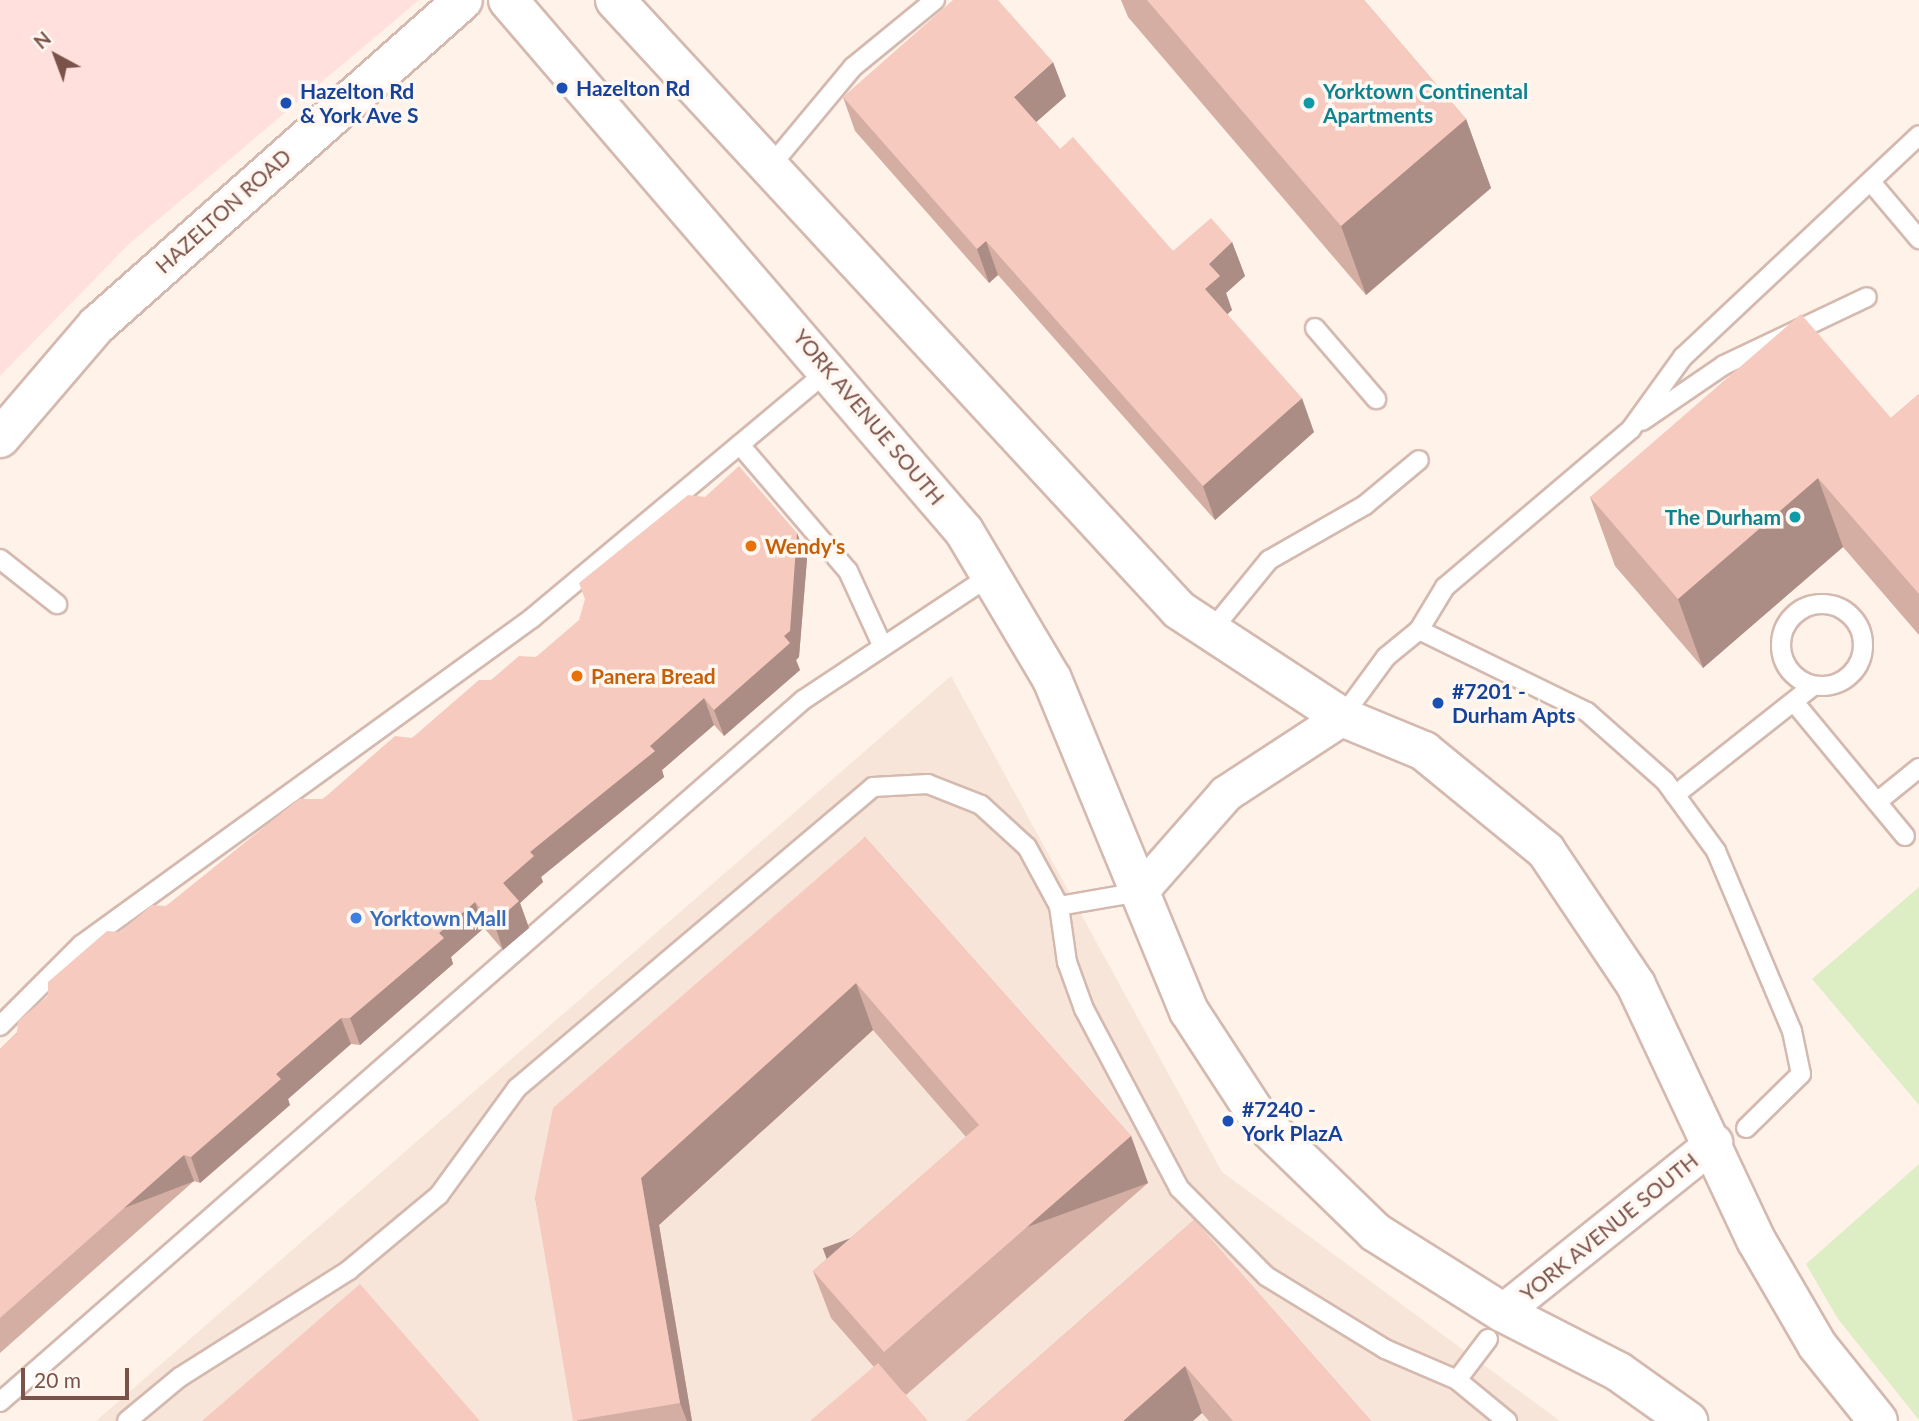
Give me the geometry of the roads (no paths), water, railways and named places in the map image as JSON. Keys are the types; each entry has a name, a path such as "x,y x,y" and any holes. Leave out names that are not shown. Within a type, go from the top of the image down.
{"street":[{"name":"HAZELTON ROAD","path":"0,438 107,316 463,0"},
{"name":"YORK AVENUE SOUTH","path":"508,0 831,369 964,531 1052,679 1189,1011 1260,1120 1375,1232 1495,1325 1619,1372 1688,1421"},
{"name":"YORK AVENUE SOUTH","path":"615,0 1052,478 1179,610 1342,718 1424,751 1546,851 1636,985 1730,1135 1770,1264 1817,1345 1874,1417"},
{"path":"1139,892 1226,793 1342,718"},
{"name":"YORK AVENUE SOUTH","path":"1495,1325 1730,1135"}],"lane":[{"path":"768,169 853,67 935,0"},
{"path":"1631,429 1683,358 1919,135"},
{"path":"1871,182 1919,239"},
{"path":"1342,718 1386,657 1419,630 1445,587 1631,429 1724,365 1867,297"},
{"path":"1315,328 1376,399"},
{"path":"0,1026 81,945 531,619 831,369"},
{"path":"740,445 848,571 882,645"},
{"path":"1212,631 1269,560 1365,505 1419,460"},
{"path":"0,559 57,604"},
{"path":"0,1402 803,701 882,645 991,575"},
{"path":"1675,795 1813,686 1850,676 1863,652 1860,626 1828,604 1800,609 1783,631 1786,665 1813,686"},
{"path":"1419,630 1587,712 1675,795 1716,851 1797,1053 1801,1074 1730,1135"},
{"path":"1794,702 1905,836"},
{"path":"1877,802 1919,768"},
{"path":"127,1421 180,1377 349,1270 439,1195 517,1088 873,787 928,784 981,805 1027,847 1059,906 1067,962 1084,1009 1178,1188 1266,1276 1385,1349 1457,1380 1507,1421"},
{"path":"1059,906 1139,892"},
{"path":"1457,1380 1495,1325"}],"place":[{"name":"Hazelton Rd","path":"562,88"},
{"name":"Hazelton Rd & York Ave S","path":"286,103"},
{"name":"Yorktown Continental Apartments","path":"1309,103"},
{"name":"The Durham","path":"1795,517"},
{"name":"Wendy's","path":"751,546"},
{"name":"Panera Bread","path":"577,676"},
{"name":"#7201 - Durham Apts","path":"1438,703"},
{"name":"Yorktown Mall","path":"356,918"},
{"name":"#7240 - York PlazA","path":"1228,1121"}]}
